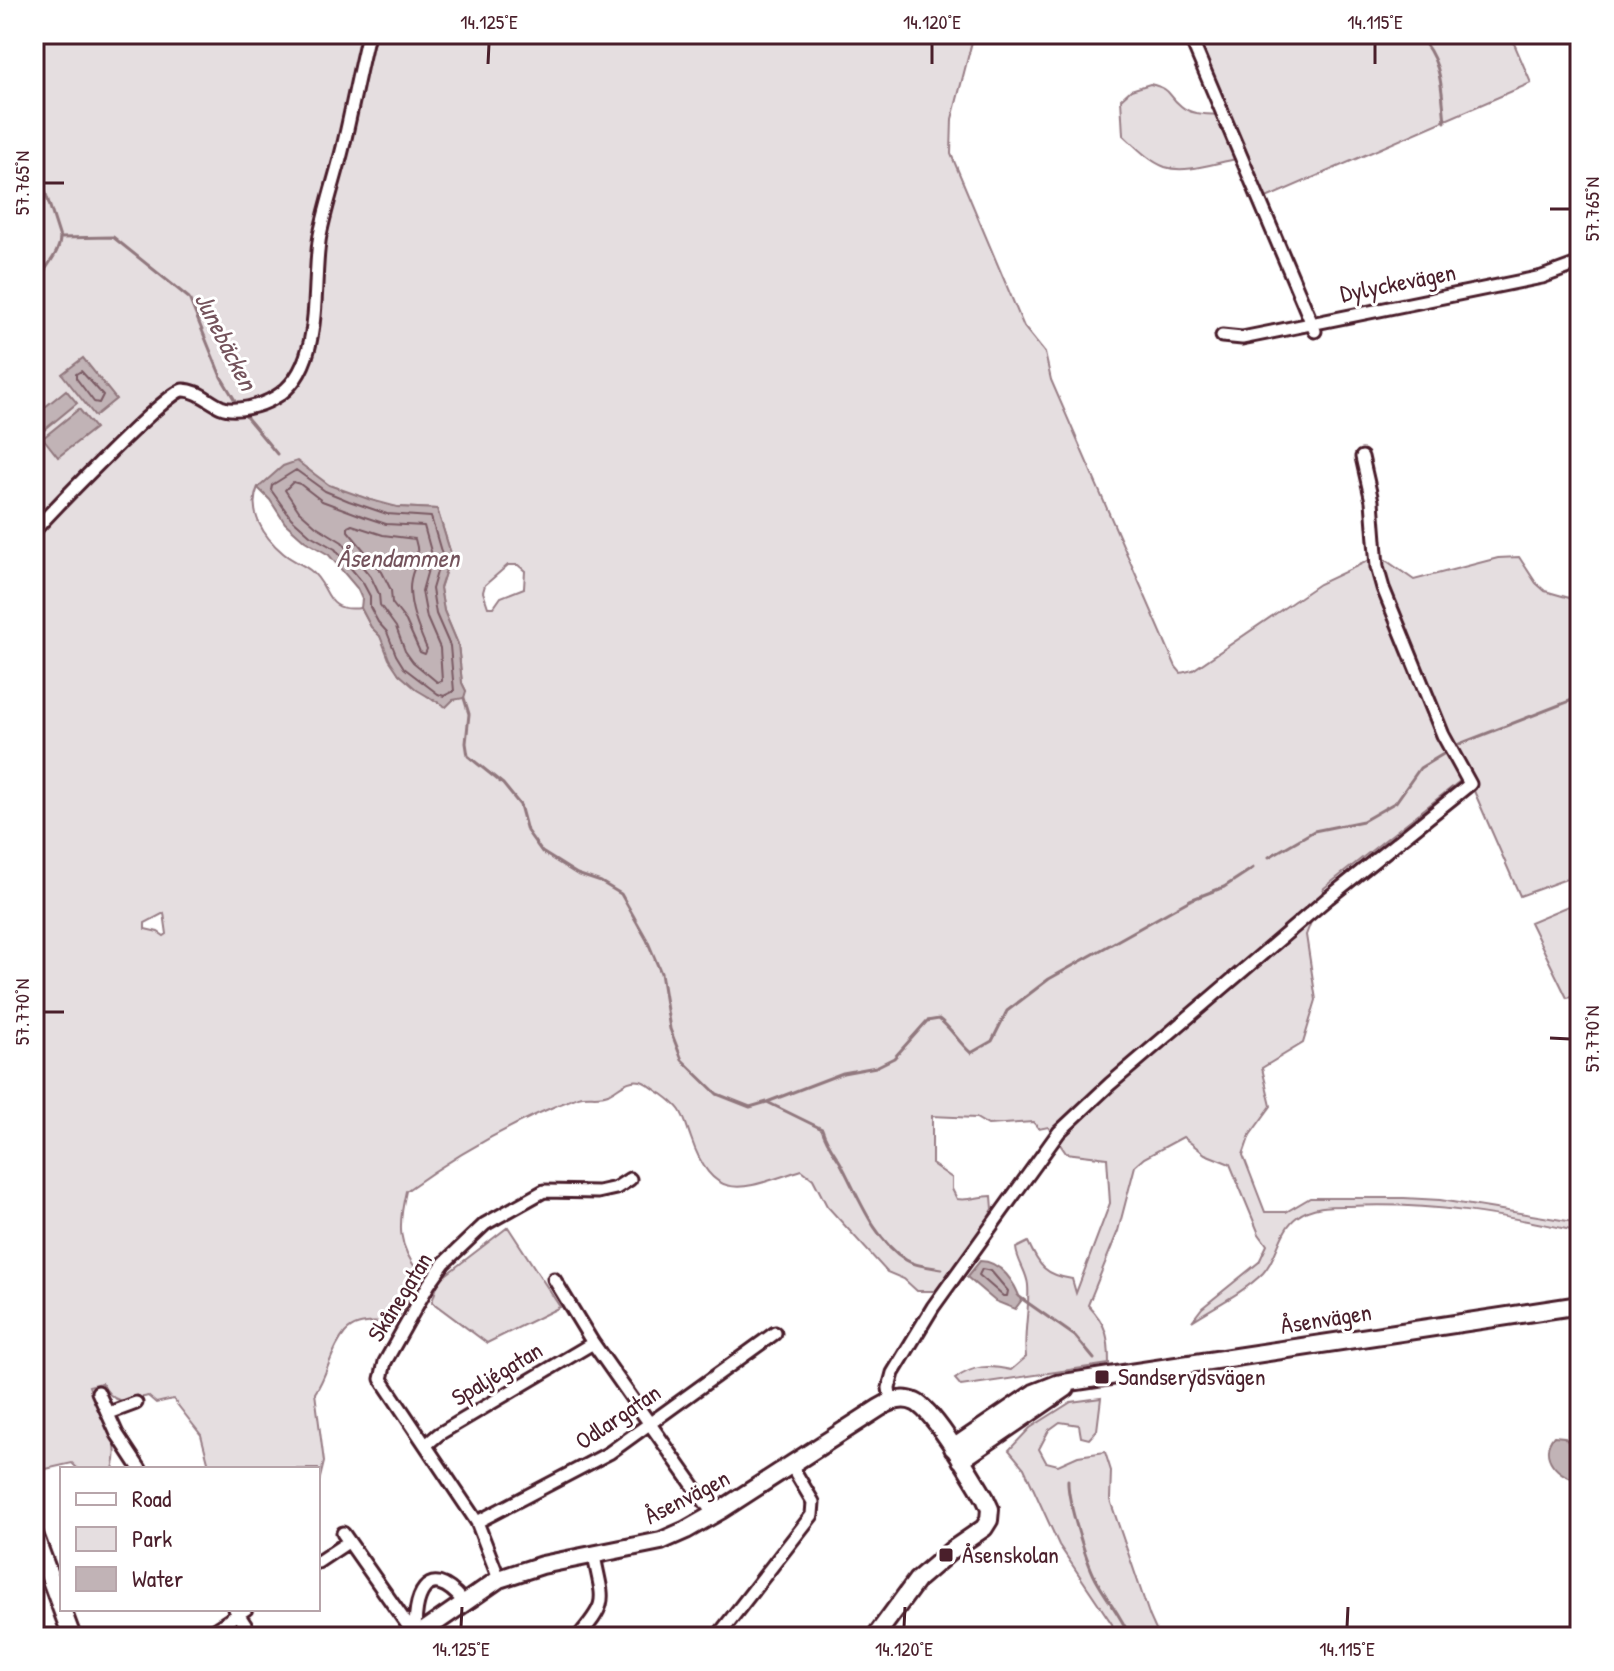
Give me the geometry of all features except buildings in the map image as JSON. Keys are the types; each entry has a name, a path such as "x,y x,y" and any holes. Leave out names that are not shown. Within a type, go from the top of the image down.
{"street":[{"path":"34,531 67,494 178,390 194,392 218,406 230,409 247,407 274,398 297,376 310,339 316,306 319,239 368,34"},
{"path":"1189,34 1314,327"},
{"name":"Dylyckevägen","path":"1222,336 1242,338 1314,327 1542,277 1580,263"},
{"path":"875,1637 917,1580 984,1528 989,1520 990,1509 985,1498 922,1406 904,1399 891,1401 889,1388 893,1373 933,1307 1059,1132 1110,1084 1328,898 1470,784 1443,735 1383,588 1377,567 1372,501 1362,457"},
{"name":"Skånegatan","path":"499,1579 477,1522 381,1379 385,1362 416,1304 437,1273 485,1224 544,1191 598,1192 616,1188 630,1179"},
{"path":"554,1279 593,1343 714,1515"},
{"name":"Åsenvägen","path":"957,1454 1034,1393 1057,1384 1580,1305"},
{"name":"Odlargatan","path":"477,1522 609,1453 775,1333"},
{"name":"Spaljégatan","path":"426,1445 439,1434 593,1343"},
{"path":"98,1392 117,1434 139,1467"},
{"name":"Åsenvägen","path":"416,1637 463,1601 499,1579 542,1565 661,1541 714,1515 891,1401"},
{"path":"109,1413 136,1403"},
{"path":"717,1637 812,1515 813,1502 791,1465"},
{"path":"34,1534 60,1604"},
{"path":"320,1560 346,1537 416,1637"},
{"path":"578,1637 602,1604 594,1556"},
{"path":"416,1637 416,1600 423,1589 429,1585 443,1584 453,1589 463,1601"},
{"path":"62,1611 72,1637"},
{"path":"203,1637 239,1611 253,1637"}],"green space":[{"path":"34,34 974,34 952,119 951,154 1024,327 1045,353 1051,380 1181,673 1193,670 1319,584 1376,557 1384,559 1414,580 1498,558 1519,557 1545,591 1580,601 1580,874 1520,896 1474,791 1460,781 1324,888 1306,935 1316,1000 1303,1043 1262,1068 1271,1106 1250,1135 1243,1155 1265,1212 1286,1212 1310,1198 1440,1200 1580,1223 1580,1232 1495,1215 1437,1208 1379,1205 1316,1208 1291,1222 1263,1273 1238,1293 1192,1321 1202,1308 1259,1262 1267,1245 1259,1234 1230,1164 1205,1154 1183,1137 1135,1166 1118,1231 1088,1305 1106,1332 1109,1364 961,1386 955,1379 968,1371 988,1367 1011,1370 1026,1357 1028,1285 1016,1248 1028,1242 1044,1268 1055,1275 1072,1279 1076,1293 1110,1203 1107,1158 1066,1153 1048,1127 1039,1129 1033,1122 988,1125 976,1118 932,1116 932,1164 952,1178 952,1189 957,1199 992,1196 993,1209 959,1270 939,1291 917,1291 904,1279 887,1272 827,1206 813,1179 802,1170 749,1186 734,1187 722,1183 711,1175 700,1160 678,1108 646,1083 631,1081 608,1094 578,1097 533,1116 468,1151 406,1191 401,1234 407,1254 420,1274 408,1303 397,1317 385,1322 357,1325 345,1333 336,1347 315,1393 324,1462 320,1478 320,1467 209,1467 201,1435 173,1399 156,1403 148,1396 116,1399 102,1383 89,1386 113,1436 113,1467 76,1467 72,1463 37,1471 41,1482 34,1486","holes":["258,487 397,507 437,509 451,554 440,588 444,611 458,644 462,683 466,691 453,700 434,701 399,674 380,636 361,608 349,608 334,602 317,576 276,547 264,532 256,515","508,565 518,565 525,571 524,588 501,597 494,607 488,607 483,592 485,585","164,913 167,934 164,936 145,929 145,923"]},
{"path":"1197,34 1510,34 1531,83 1264,199"},
{"path":"1150,84 1166,90 1189,111 1219,115 1237,159 1173,169 1142,153 1123,135 1121,99 1131,90"},
{"path":"1580,901 1580,995 1567,998 1530,922"},
{"path":"508,1227 560,1307 487,1343 432,1302 439,1280"},
{"path":"1101,1398 1097,1430 1089,1439 1081,1437 1079,1425 1060,1422 1049,1430 1039,1449 1046,1462 1058,1465 1078,1456 1105,1452 1111,1471 1110,1500 1159,1637 1115,1637 1112,1624 1059,1545 1024,1468 1009,1450 1030,1428 1071,1402"}],"water":[{"path":"83,358 116,399 95,416 62,374"},
{"path":"66,390 77,403 37,436 34,433 34,416"},
{"path":"79,409 95,428 58,457 43,438"},
{"name":"Åsendammen","path":"297,461 329,485 371,500 397,507 437,509 451,554 440,588 444,611 458,644 462,683 466,691 464,698 453,700 446,707 417,690 399,674 380,636 361,608 362,599 357,588 329,555 305,541 285,523 258,488 283,466"},
{"path":"980,1261 1001,1269 1011,1280 1021,1301 1015,1309 995,1301 967,1277"},
{"path":"1554,1436 1564,1437 1580,1454 1580,1480 1565,1475 1553,1465 1548,1451"}],"waterway":[{"path":"1417,34 1436,64 1445,122"},
{"name":"Junebäcken","path":"34,180 45,191 60,238 113,237 189,298 221,377 239,407"},
{"path":"38,376 39,283 60,238"},
{"name":"Junebäcken","path":"243,413 277,454"},
{"path":"1457,745 1580,697"},
{"path":"464,698 469,714 468,756 503,784 520,805 527,831 542,852 577,874 601,882 621,894 647,940 661,973 670,1029 682,1060 717,1094 750,1107 767,1102 822,1129 867,1216 884,1240 910,1262 942,1269"},
{"path":"1269,857 1314,831 1363,821 1396,802 1420,768 1445,753"},
{"path":"767,1102 843,1073 876,1067 894,1058 927,1021 939,1019 971,1053 992,1041 1007,1011 1049,979 1190,900 1224,887 1253,868"},
{"path":"1018,1296 1075,1336 1094,1359"},
{"path":"1068,1480 1074,1517 1089,1562 1130,1637"}],"place":[{"name":"Sandserydsvägen","path":"1102,1377"},
{"name":"Åsenskolan","path":"946,1555"}]}
